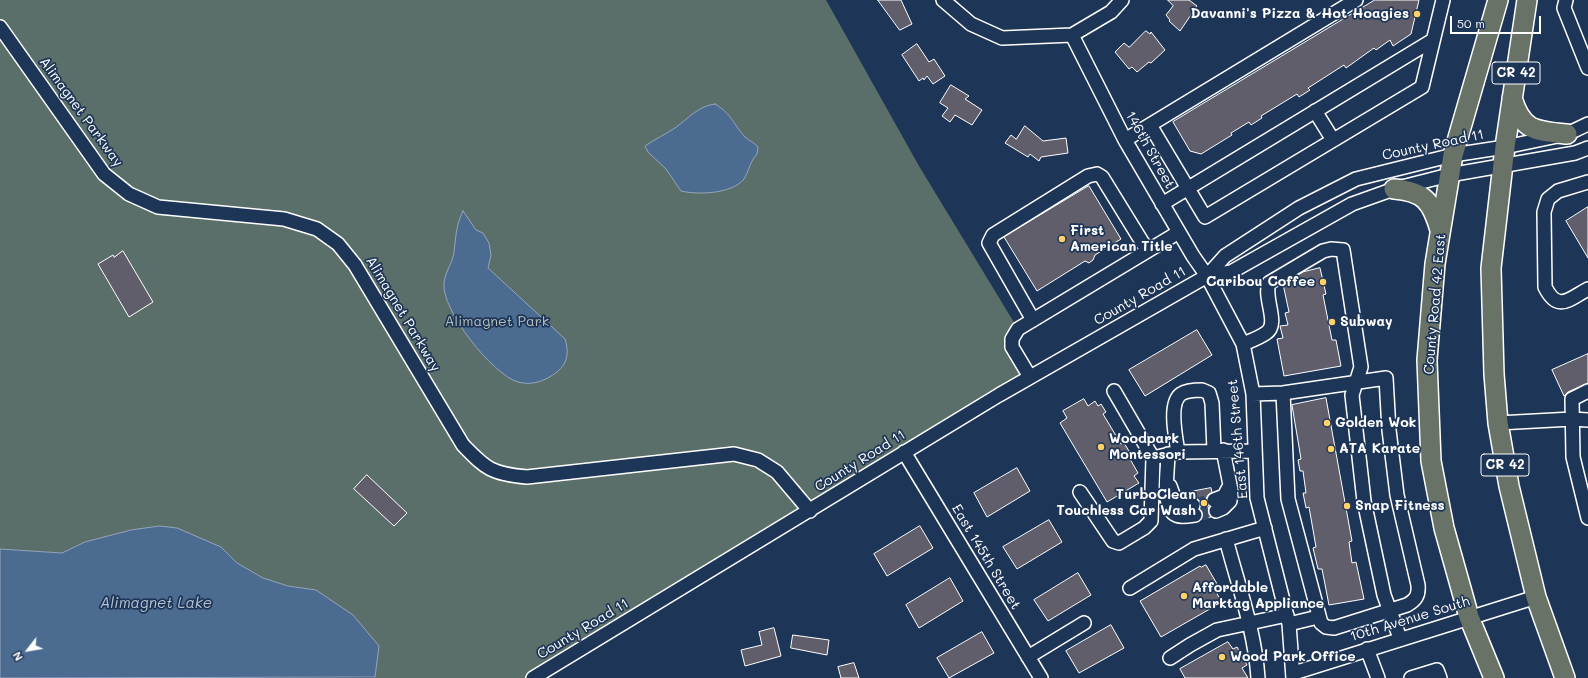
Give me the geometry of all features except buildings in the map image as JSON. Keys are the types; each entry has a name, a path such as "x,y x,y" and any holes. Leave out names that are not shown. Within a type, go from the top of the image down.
{"highway":[{"name":"County Road 42 East","path":"1494,678 1469,617 1444,528 1431,461 1427,360 1435,264 1453,155 1498,0"},
{"name":"CR 42","path":"1527,0 1502,167 1491,268 1494,374 1498,423 1509,486 1536,597 1565,678"},
{"path":"1512,98 1517,113 1529,126 1547,132 1567,134"},
{"path":"1394,189 1409,190 1420,195 1435,211 1441,232"}],"street":[{"path":"943,0 971,24 1002,38 1072,35 1111,12 1122,0"},
{"path":"1125,140 1356,0"},
{"path":"1150,125 1205,217 1422,87 1443,0"},
{"path":"1566,0 1564,8 1588,66"},
{"name":"Alimagnet Parkway","path":"0,27 104,174 129,194 158,207 284,219 317,229 338,244 355,265 463,445 483,465 504,475 527,477 734,454 758,460 777,472 810,511"},
{"name":"146th Street","path":"1072,35 1125,140 1178,232 1207,276"},
{"path":"1162,204 1433,40"},
{"path":"1315,111 1333,140"},
{"name":"County Road 11","path":"533,678 810,511 904,452 1030,377 1207,276 1225,256 1299,208 1356,180 1453,155 1505,147 1567,134 1588,124"},
{"name":"County Road 11","path":"1207,276 1231,272 1352,204 1394,189 1449,176 1575,154 1587,150"},
{"path":"1033,320 989,243 993,235 1088,176 1097,174 1102,177 1147,250"},
{"path":"1588,182 1558,191 1548,199 1544,212 1544,219 1545,287 1550,297 1556,302 1564,302 1588,289"},
{"path":"1030,377 1012,346 1012,339 1018,328 1178,232"},
{"path":"1243,344 1267,333 1271,326 1271,314 1266,290 1269,283 1323,250 1343,250 1361,367 1352,395 1364,501 1384,595 1400,638"},
{"name":"East 146th Street","path":"1207,276 1243,344 1253,394 1257,498 1288,620 1293,675"},
{"path":"1253,394 1283,393 1386,378 1389,430 1397,495 1418,585 1419,594 1414,601 1389,611 1334,628 1326,627 1321,623 1318,617 1288,499 1283,393"},
{"path":"1194,510 1182,516 1173,513 1167,500 1168,477 1173,453 1173,416 1176,400 1181,394 1202,390 1209,393 1212,403 1218,450 1230,485 1230,501 1223,508 1215,506"},
{"path":"1080,492 1113,541 1119,543 1144,528 1151,520 1153,458 1114,391"},
{"path":"1588,391 1572,399 1573,457 1588,518"},
{"path":"1498,423 1572,419 1588,420"},
{"path":"1153,458 1173,453 1218,450 1255,451"},
{"name":"East 145th Street","path":"904,452 1041,678"},
{"path":"1130,588 1194,549 1265,528"},
{"path":"1226,539 1249,622 1257,661 1258,678"},
{"name":"10th Avenue South","path":"1293,675 1400,638 1536,597"},
{"path":"1170,658 1217,630 1249,622 1318,617"},
{"path":"1028,657 1084,623"},
{"path":"1367,649 1378,678"},
{"path":"1411,678 1437,670 1440,678"}],"green space":[{"name":"Alimagnet Park","path":"0,0 826,0 919,166 1018,329 1012,339 1030,377 533,678 374,678 316,590 288,586 263,578 237,563 221,547 199,538 85,542 62,553 0,549"}],"water":[{"path":"715,104 726,112 745,137 758,147 757,154 744,179 739,184 731,188 705,193 681,191 666,169 648,152 645,146 675,128 704,107"},
{"path":"463,211 476,230 483,233 489,243 491,255 488,268 565,339 567,357 561,369 548,378 533,383 523,383 508,377 495,367 470,340 451,309 445,295 444,283 453,256 458,226"},
{"name":"Alimagnet Lake","path":"160,526 177,528 221,547 237,563 263,578 288,586 316,590 353,615 379,646 375,677 0,678 0,549 62,553 85,542 131,530"}],"tunnel":[{"path":"1193,505 1214,500"},
{"path":"1195,515 1216,511"}],"place":[{"name":"Davanni's Pizza & Hot Hoagies","path":"1417,14"},
{"name":"First American Title","path":"1062,239"},
{"name":"Caribou Coffee","path":"1323,282"},
{"name":"Subway","path":"1332,322"},
{"name":"Golden Wok","path":"1327,423"},
{"name":"Woodpark Montessori","path":"1101,447"},
{"name":"ATA Karate","path":"1331,449"},
{"name":"TurboClean Touchless Car Wash","path":"1204,503"},
{"name":"Snap Fitness","path":"1347,506"},
{"name":"Affordable Marktag Appliance","path":"1184,596"},
{"name":"Wood Park Office","path":"1222,657"}]}
